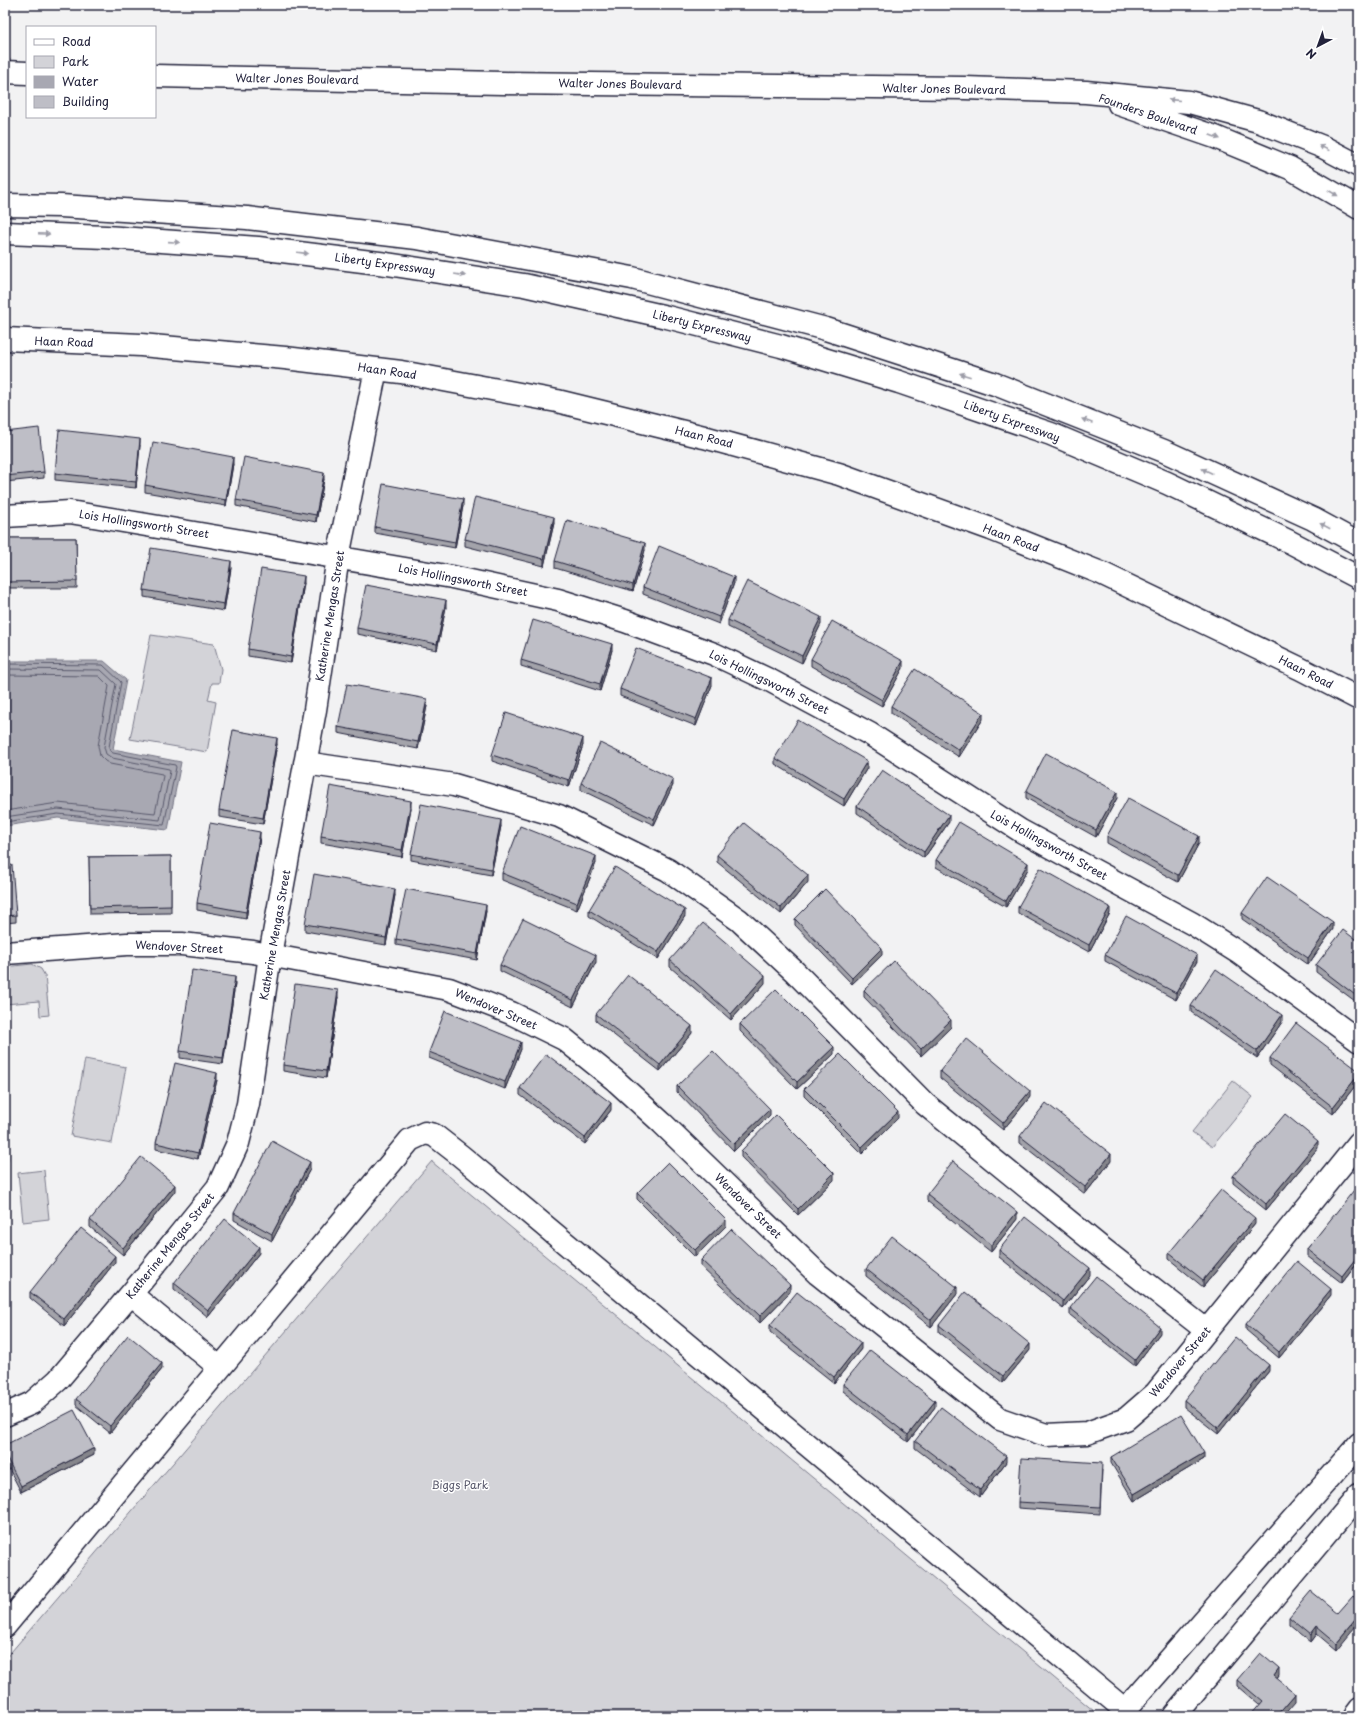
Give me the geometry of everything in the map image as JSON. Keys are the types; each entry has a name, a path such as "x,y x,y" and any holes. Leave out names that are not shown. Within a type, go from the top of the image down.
{"main road":[{"path":"5,72 26,73"},
{"name":"Walter Jones Boulevard","path":"156,76 495,83 965,88 1086,92"},
{"name":"Founders Boulevard","path":"1086,92 1189,102 1258,121 1323,147 1359,166"},
{"name":"Founders Boulevard","path":"1086,92 1215,137 1290,168 1359,208"},
{"path":"5,205 61,206 247,218 409,237 632,278 826,329 995,384 1164,451 1313,519 1359,544"},
{"name":"Liberty Expressway","path":"5,233 106,237 258,248 387,264 524,285 667,317 781,346 899,382 1051,434 1167,483 1290,542 1359,578"},
{"name":"Haan Road","path":"5,339 141,345 285,358 401,372 557,401 704,437 839,474 991,529 1101,573 1299,668 1359,699"},
{"name":"Katherine Mengas Street","path":"5,1415 32,1403 58,1380 131,1294 218,1187 238,1143 248,1104 270,955 315,710 338,557 376,369"},
{"name":"Lois Hollingsworth Street","path":"5,516 70,512 452,576 558,600 625,621 721,657 771,681 870,734 1021,831 1193,924 1239,952 1359,1042"},
{"path":"305,763 454,785 492,796 559,816 668,870 739,920 795,972 925,1104 1099,1246 1206,1330"},
{"name":"Wendover Street","path":"5,953 128,944 182,944 270,955 449,989 511,1013 564,1039 615,1080 662,1123 818,1274 1000,1419 1046,1435 1087,1433 1126,1419 1156,1393 1359,1143"},
{"path":"5,1626 219,1367 410,1140 425,1133 434,1135 461,1156 1125,1710 1359,1444"},
{"path":"131,1294 219,1367"},
{"path":"1174,1716 1359,1495"},
{"path":"1352,1716 1359,1708"}],"green space":[{"path":"151,635 214,644 221,669 219,683 212,683 208,700 216,702 207,752 130,739"},
{"path":"32,964 41,969 45,976 49,1015 40,1016 39,1001 5,1004 5,967"},
{"path":"85,1059 126,1067 112,1143 71,1136"},
{"path":"1233,1081 1253,1097 1212,1147 1192,1132"},
{"name":"Biggs Park","path":"432,1161 1100,1716 5,1716 5,1659"},
{"path":"44,1170 49,1219 23,1222 18,1173"}],"water":[{"path":"1321,5 1359,5 1359,8"},
{"path":"5,661 104,661 126,680 113,749 181,762 168,830 58,818 5,826"}],"building":[{"path":"39,428 44,472 5,476 5,432"},
{"path":"59,430 140,439 136,482 55,473"},
{"path":"153,442 233,457 226,500 145,485"},
{"path":"244,457 324,473 316,515 236,500"},
{"path":"383,484 463,499 455,542 375,527"},
{"path":"475,497 554,517 544,559 465,539"},
{"path":"567,520 645,543 633,585 555,561"},
{"path":"5,538 76,538 77,581 5,582"},
{"path":"659,546 734,577 719,617 643,587"},
{"path":"151,548 231,561 224,604 144,590"},
{"path":"261,569 304,576 291,657 248,649"},
{"path":"747,581 821,617 802,656 728,620"},
{"path":"366,585 446,600 437,644 357,628"},
{"path":"533,620 612,644 600,684 521,660"},
{"path":"832,621 903,661 882,700 811,659"},
{"path":"636,648 712,678 696,719 620,689"},
{"path":"915,669 983,713 959,750 891,706"},
{"path":"347,684 427,699 418,742 338,727"},
{"path":"506,713 583,738 569,780 492,755"},
{"path":"798,720 867,761 844,799 775,758"},
{"path":"233,730 277,738 263,818 219,810"},
{"path":"600,743 673,779 654,819 581,783"},
{"path":"1046,753 1117,792 1096,830 1026,792"},
{"path":"882,770 949,815 924,852 857,806"},
{"path":"330,786 411,801 402,850 321,836"},
{"path":"1128,798 1199,836 1178,875 1107,836"},
{"path":"421,804 501,820 491,869 411,854"},
{"path":"959,822 1028,863 1006,901 936,860"},
{"path":"210,823 260,832 246,912 197,903"},
{"path":"744,823 808,875 781,908 717,855"},
{"path":"520,826 596,856 577,903 502,873"},
{"path":"171,856 171,906 90,908 89,857"},
{"path":"12,865 16,915 5,916 5,866"},
{"path":"615,867 685,910 658,952 589,910"},
{"path":"1040,868 1110,907 1089,945 1018,907"},
{"path":"314,874 395,889 386,938 305,924"},
{"path":"1267,877 1333,922 1308,958 1242,913"},
{"path":"406,889 486,905 477,954 396,939"},
{"path":"825,889 882,948 852,978 795,919"},
{"path":"1126,916 1197,955 1176,993 1105,955"},
{"path":"523,919 596,955 573,1000 500,965"},
{"path":"703,923 765,976 731,1014 670,960"},
{"path":"1343,930 1359,942 1359,998 1316,965"},
{"path":"894,961 951,1020 921,1049 864,990"},
{"path":"1216,969 1282,1015 1257,1051 1191,1006"},
{"path":"192,970 235,977 223,1058 180,1051"},
{"path":"628,975 692,1026 660,1065 596,1014"},
{"path":"295,984 338,990 326,1071 283,1065"},
{"path":"776,989 834,1047 797,1082 740,1024"},
{"path":"445,1011 521,1042 505,1082 429,1052"},
{"path":"1296,1023 1359,1071 1359,1074 1333,1107 1270,1058"},
{"path":"966,1038 1030,1091 1003,1123 940,1071"},
{"path":"713,1051 770,1109 734,1144 677,1086"},
{"path":"546,1054 611,1103 585,1138 520,1088"},
{"path":"840,1054 898,1112 862,1147 804,1089"},
{"path":"175,1063 217,1073 198,1153 156,1143"},
{"path":"1046,1103 1111,1154 1085,1187 1020,1136"},
{"path":"1285,1114 1318,1141 1266,1204 1233,1176"},
{"path":"776,1115 834,1173 798,1209 741,1151"},
{"path":"5,1119 8,1150 5,1150"},
{"path":"272,1141 310,1162 272,1234 234,1213"},
{"path":"141,1157 175,1185 123,1248 90,1220"},
{"path":"953,1161 1017,1212 991,1245 927,1194"},
{"path":"668,1162 726,1220 695,1250 637,1193"},
{"path":"1358,1185 1359,1254 1342,1276 1307,1249"},
{"path":"1221,1190 1255,1218 1203,1280 1169,1253"},
{"path":"1025,1217 1090,1268 1063,1301 999,1250"},
{"path":"225,1219 259,1247 208,1310 174,1283"},
{"path":"81,1228 115,1256 64,1319 30,1292"},
{"path":"731,1229 790,1285 760,1316 701,1260"},
{"path":"892,1236 957,1287 931,1320 866,1269"},
{"path":"1297,1261 1331,1289 1279,1352 1246,1324"},
{"path":"1096,1276 1160,1327 1135,1360 1070,1308"},
{"path":"797,1292 861,1343 834,1377 770,1325"},
{"path":"965,1292 1030,1344 1003,1376 939,1325"},
{"path":"128,1335 162,1363 110,1426 76,1399"},
{"path":"1235,1337 1269,1365 1218,1428 1184,1400"},
{"path":"870,1350 935,1401 908,1435 843,1384"},
{"path":"941,1407 1006,1456 980,1490 915,1441"},
{"path":"74,1410 94,1448 21,1486 5,1454 5,1445"},
{"path":"1181,1415 1204,1453 1134,1494 1111,1457"},
{"path":"1021,1458 1102,1463 1100,1507 1018,1502"},
{"path":"1311,1591 1338,1613 1353,1596 1359,1601 1359,1615 1336,1643 1317,1627 1311,1635 1289,1617"},
{"path":"1260,1653 1279,1669 1274,1676 1296,1694 1277,1716 1249,1716 1262,1701 1237,1680"}]}
